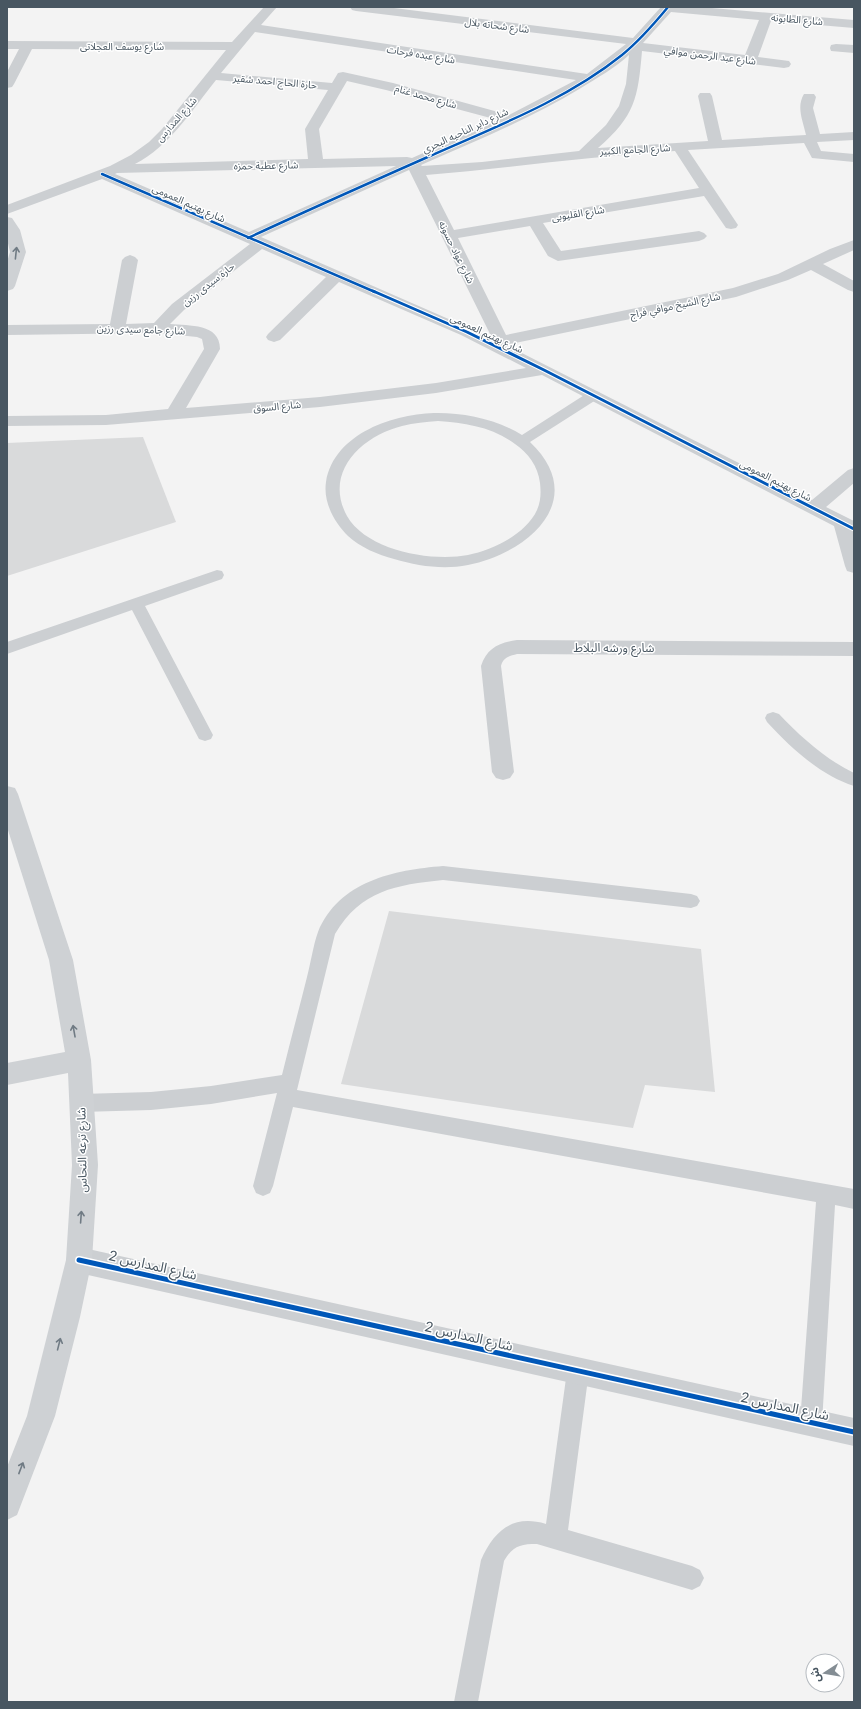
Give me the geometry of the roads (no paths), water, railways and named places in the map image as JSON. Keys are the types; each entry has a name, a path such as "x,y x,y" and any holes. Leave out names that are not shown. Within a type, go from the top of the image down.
{"main road":[{"path":"7,221 12,230 18,252 7,286"},
{"name":"شارع ترعه النحاس","path":"7,794 61,960 79,1060 85,1165 79,1260 66,1317 41,1416 7,1505"},
{"path":"7,1074 79,1060"}],"street":[{"name":"شارع المدارس","path":"7,210 108,171 136,158 154,145 167,132 236,46 271,7"},
{"name":"شارع شحاته بلال","path":"356,7 637,44"},
{"name":"شارع داير الناحيه البحري","path":"254,241 416,165 589,78 637,44 668,8"},
{"name":"شارع الطابونه","path":"668,8 854,24"},
{"path":"750,60 766,17"},
{"name":"شارع عبده فرحات","path":"253,28 589,78"},
{"name":"شارع عبد الرحمن موافي","path":"637,44 784,64"},
{"path":"584,153 606,133 622,114 632,88 637,44"},
{"name":"شارع يوسف العجلاتى","path":"7,45 236,46"},
{"path":"7,84 28,45"},
{"path":"836,48 854,49"},
{"name":"حارة الحاج احمد شقير","path":"213,76 343,77"},
{"path":"316,164 312,129 343,77"},
{"name":"شارع محمد غنام","path":"343,77 388,86 508,120"},
{"path":"705,96 716,145"},
{"path":"809,97 806,108 814,152 817,155 854,158"},
{"name":"شارع الجامع الكبير","path":"416,165 482,166 584,153 854,136"},
{"path":"679,147 731,225"},
{"name":"شارع عطية حمزه","path":"108,171 316,164 416,165"},
{"name":"شارع عواد حسونه","path":"416,165 495,341"},
{"name":"شارع بهتيم العمومى","path":"108,171 254,241 495,341 544,370 848,526"},
{"name":"شارع القليوبى","path":"448,235 709,191"},
{"path":"534,220 553,253 558,256 699,236"},
{"name":"حارة سيدى رزين","path":"158,328 178,307 254,241"},
{"name":"شارع الشيخ موافي فراج","path":"495,341 723,295 783,277 835,252 854,245"},
{"path":"117,327 130,260"},
{"path":"812,264 854,287"},
{"path":"274,336 336,276"},
{"name":"شارع جامع سيدى رزين","path":"7,330 117,327 158,328 201,332 209,336 212,342 212,349 174,414"},
{"name":"شارع السوق","path":"7,421 106,420 320,402 421,390 544,370"},
{"path":"813,508 854,474"},
{"path":"848,526 854,566"},
{"name":"شارع ورشه البلاط","path":"503,772 492,666 493,659 499,652 507,648 854,649"},
{"name":"شارع المدارس 2","path":"79,1260 854,1432"}],"lane":[{"path":"521,442 594,395"},
{"path":"438,417 462,418 504,431 521,442 535,454 544,469 548,485 547,502 540,517 528,532 512,544 491,554 467,560 442,562 417,560 393,555 372,545 354,533 341,519 334,503 332,487 335,471 344,456 357,443 373,432 393,424 415,419 438,417"},
{"path":"7,648 217,575"},
{"path":"136,603 205,735"},
{"path":"773,718 792,740 817,760 854,780"},
{"path":"263,1186 327,933 333,919 355,896 370,888 406,877 443,873 691,901"},
{"path":"81,1102 151,1102 211,1095 287,1090 854,1199"},
{"path":"811,1423 826,1194"},
{"path":"555,1539 578,1371"},
{"path":"466,1702 493,1560 498,1548 507,1539 521,1532 536,1533 692,1578"}]}
